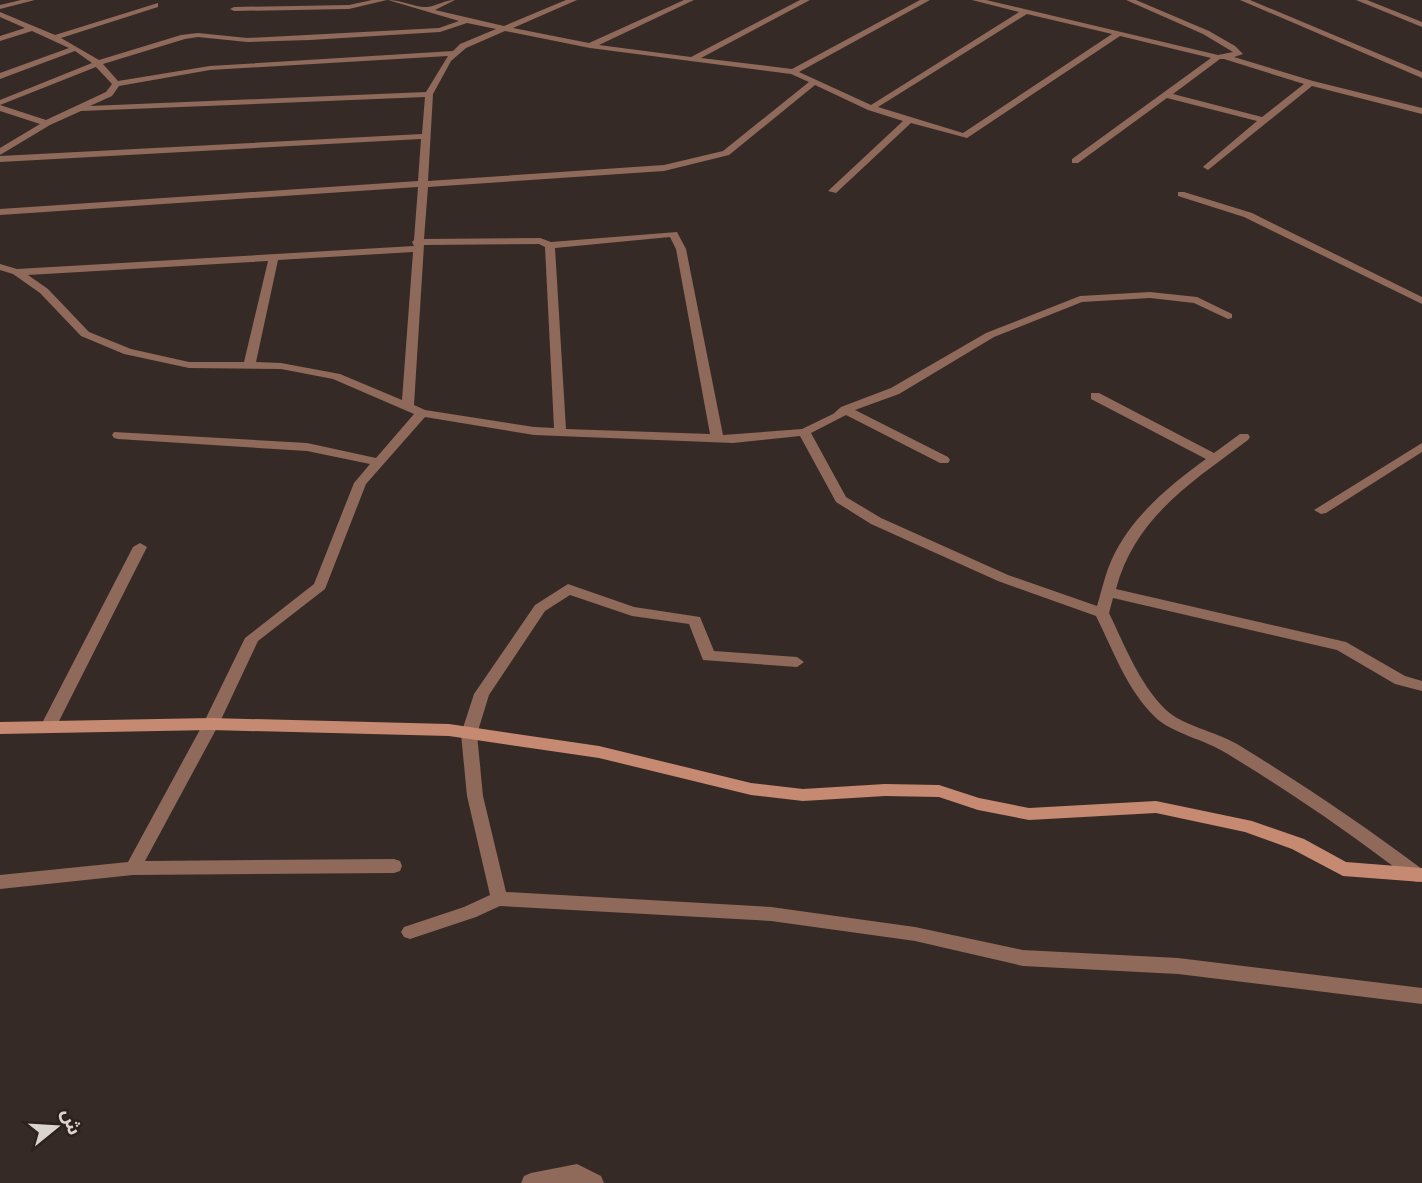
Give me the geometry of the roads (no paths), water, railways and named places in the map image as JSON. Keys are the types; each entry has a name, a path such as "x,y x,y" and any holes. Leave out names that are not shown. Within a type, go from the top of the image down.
{"street":[{"path":"0,7 31,0"},
{"path":"234,9 349,7 383,0"},
{"path":"392,0 467,21 511,27 590,46 793,72 872,108 964,136 1119,33"},
{"path":"427,10 452,0"},
{"path":"408,407 429,94 448,60 463,46 573,0"},
{"path":"590,46 690,0"},
{"path":"693,59 806,0"},
{"path":"793,72 926,0"},
{"path":"976,0 1222,57 1310,83 1420,109"},
{"path":"1008,0 1026,12"},
{"path":"1075,161 1222,57 1239,54 1239,51 1130,0"},
{"path":"1244,0 1422,75"},
{"path":"1360,0 1422,25"},
{"path":"52,38 155,5"},
{"path":"872,108 1026,12"},
{"path":"0,14 75,48 116,84"},
{"path":"0,106 96,64 198,35 247,40 310,38 440,30 467,21"},
{"path":"0,39 32,29"},
{"path":"0,76 75,48"},
{"path":"0,152 47,123 82,109 109,94 116,84 210,68 455,53"},
{"path":"0,212 664,168 726,153 813,83"},
{"path":"1208,167 1310,83"},
{"path":"82,109 429,94"},
{"path":"1166,95 1264,120"},
{"path":"0,106 47,123"},
{"path":"833,191 909,120"},
{"path":"0,159 425,136"},
{"path":"1181,194 1248,215 1422,301"},
{"path":"17,272 417,246 540,241 550,245 673,233 681,249 717,438"},
{"path":"550,245 560,432"},
{"path":"249,366 274,257"},
{"path":"0,267 17,272 44,291 85,334 128,352 189,365 281,366 336,376 422,413 534,431 717,438 804,432 837,417 845,410 895,391 990,335 1080,299 1150,295 1197,300 1228,316"},
{"path":"1094,396 1215,459"},
{"path":"845,410 944,460"},
{"path":"133,868 211,724 252,638 320,586 360,483 422,413"},
{"path":"804,432 841,499 864,513 1003,578 1102,613 1141,687 1162,716 1215,738 1348,821 1420,875"},
{"path":"118,435 307,447 379,462"},
{"path":"1102,613 1120,555 1145,519 1244,437"},
{"path":"1321,510 1422,447"},
{"path":"48,727 140,547"},
{"path":"499,899 475,796 469,734 482,694 540,608 568,589 632,611 695,620 708,656 797,662"},
{"path":"1108,593 1341,646 1401,680 1422,686"},
{"path":"0,728 211,724 449,730 599,752 751,789 803,795 939,790 978,804 1029,814 1156,807 1259,831 1298,844 1343,869 1420,875"},
{"path":"0,882 133,868 394,866"},
{"path":"410,932 499,899 771,914 915,934 1023,958 1178,966 1422,996"},
{"path":"531,1183 577,1174 594,1183"}]}
